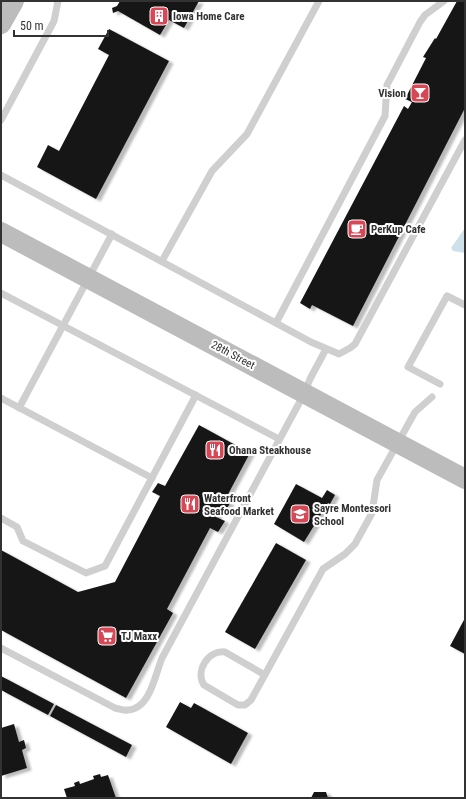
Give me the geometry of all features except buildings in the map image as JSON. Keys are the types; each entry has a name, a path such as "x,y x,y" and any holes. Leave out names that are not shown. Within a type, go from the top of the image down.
{"street":[{"path":"1,24 14,1"},
{"name":"28th Street","path":"1,232 465,479"}],"lane":[{"path":"1,120 54,21 58,1"},
{"path":"162,261 212,171 247,134 318,1"},
{"path":"276,323 385,116 385,91 420,22 426,15 444,1"},
{"path":"1,174 276,323 326,349 339,354 355,344 465,140"},
{"path":"19,408 112,234"},
{"path":"1,293 279,439"},
{"path":"440,384 408,366 447,296 465,305"},
{"path":"1,648 115,708 128,710 141,705 147,698 162,658 304,394 326,349"},
{"path":"1,518 17,527 23,541 86,574 105,566 196,395"},
{"path":"265,675 225,652 220,652 212,654 209,657 202,671 201,677 204,685 242,706 251,700 265,675 323,569 346,554 356,544 372,513 377,480 415,412 432,397"},
{"path":"1,398 152,478"}],"shaded area":[{"path":"465,228 465,253 453,251 451,248"}],"place":[{"name":"Iowa Home Care","path":"159,16"},
{"name":"Vision","path":"420,93"},
{"name":"PerKup Cafe","path":"357,229"},
{"name":"Ohana Steakhouse","path":"215,450"},
{"name":"Waterfront Seafood Market","path":"190,504"},
{"name":"Sayre Montessori School","path":"300,514"},
{"name":"TJ Maxx","path":"107,636"}]}
